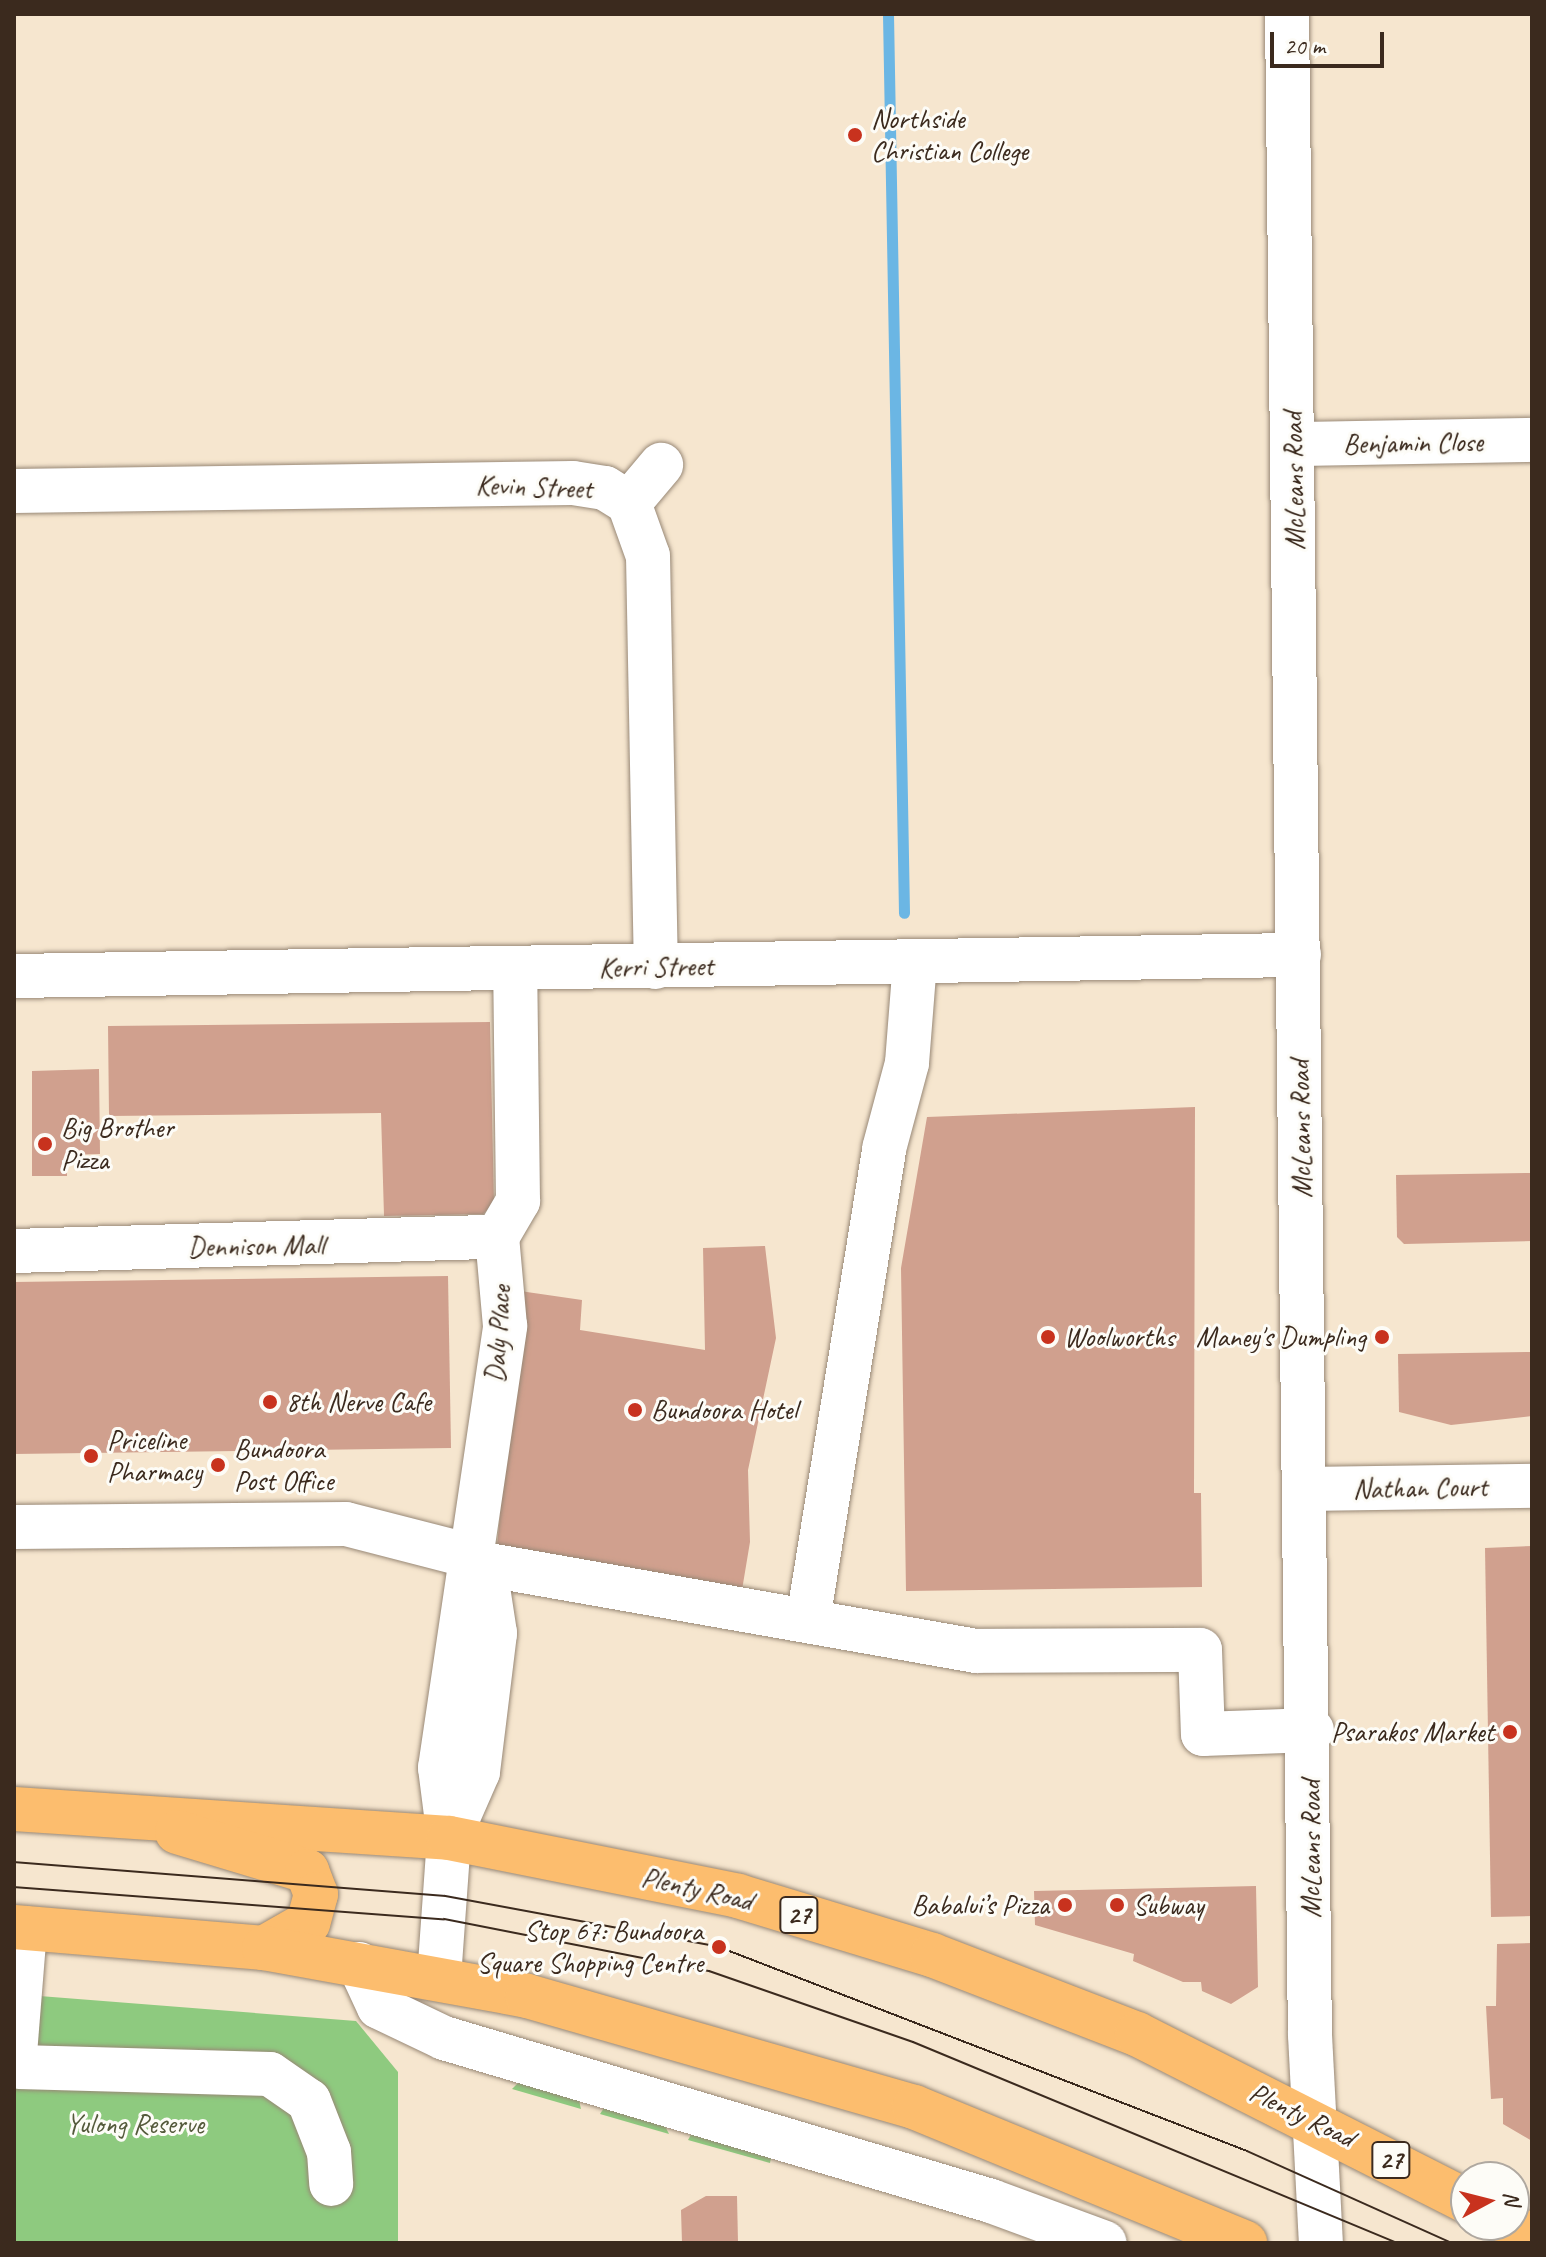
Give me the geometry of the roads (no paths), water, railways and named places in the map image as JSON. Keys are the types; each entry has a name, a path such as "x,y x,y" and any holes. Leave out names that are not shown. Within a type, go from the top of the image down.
{"highway":[{"name":"Plenty Road","path":"14,1809 449,1838 738,1896 932,1955 1137,2034 1316,2121 1450,2192"},
{"path":"133,1816 240,1856 307,1871 316,1894 308,1923 264,1948"},
{"path":"20,1927 264,1948 359,1964 439,1978 719,2046 914,2107 1245,2243"}],"street":[{"name":"McLeans Road","path":"1287,14 1316,2121 1321,2243"},
{"name":"Benjamin Close","path":"1294,444 1532,440"},
{"path":"629,503 661,465"},
{"name":"Kevin Street","path":"14,491 573,483 605,488 629,503 648,556 656,967"},
{"name":"Kerri Street","path":"14,976 1299,955"},
{"path":"808,1620 884,1149 907,1063 915,962"},
{"path":"497,1237 518,1201 515,969"},
{"name":"Dennison Mall","path":"14,1251 497,1237"},
{"name":"Daly Place","path":"439,1978 449,1838 440,1768 505,1326 497,1237"},
{"name":"Nathan Court","path":"1309,1489 1532,1486"},
{"path":"14,1527 346,1524 411,1535 472,1562 976,1651 1200,1650 1203,1734 1312,1730"},
{"path":"20,1927 17,2066 270,2074 309,2101 329,2152 331,2184"},
{"path":"359,1964 366,1991 394,2019 1093,2238 1105,2184"}],"waterway":[{"path":"888,14 904,913"}],"tram line":[{"path":"14,1862 445,1896 719,1947 1247,2151 1452,2243"},
{"path":"14,1887 444,1919 709,1971 913,2042 1397,2243"}],"place":[{"name":"Northside Christian College","path":"855,135"},
{"name":"Big Brother Pizza","path":"45,1144"},
{"name":"Woolworths","path":"1048,1337"},
{"name":"Maney's Dumpling","path":"1382,1337"},
{"name":"8th Nerve Cafe","path":"270,1402"},
{"name":"Bundoora Hotel","path":"635,1410"},
{"name":"Priceline Pharmacy","path":"91,1456"},
{"name":"Bundoora Post Office","path":"218,1465"},
{"name":"Psarakos Market","path":"1510,1732"},
{"name":"Babalui’s Pizza","path":"1065,1905"},
{"name":"Subway","path":"1117,1905"},
{"name":"Stop 67: Bundoora Square Shopping Centre","path":"719,1947"}],"park label":[{"name":"Yulong Reserve","path":"135,2124"}]}
